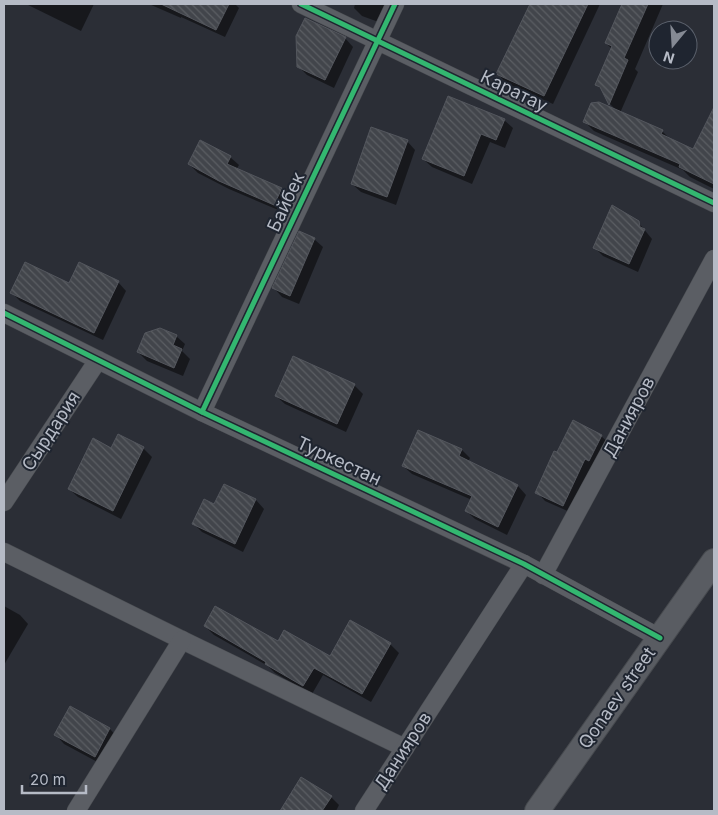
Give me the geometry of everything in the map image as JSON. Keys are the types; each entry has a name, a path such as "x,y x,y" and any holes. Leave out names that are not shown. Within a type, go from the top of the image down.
{"main road":[{"name":"Qonaev street","path":"537,811 714,561"}],"street":[{"name":"Каратау","path":"302,4 714,203"},
{"name":"Байбек","path":"202,412 395,4"},
{"name":"Данияров","path":"543,575 714,259"},
{"name":"Туркестан","path":"4,313 202,412 524,564 660,638"},
{"name":"Сырдария","path":"4,502 98,360"},
{"path":"4,552 405,748"},
{"name":"Данияров","path":"364,811 524,564"},
{"path":"76,811 182,640"}],"building":[{"path":"161,4 229,4 216,30"},
{"path":"530,4 588,4 544,96 496,74"},
{"path":"622,4 648,4 624,58 628,60 609,105 600,87 595,85 612,46 605,43"},
{"path":"305,18 346,37 325,80 297,67 296,36"},
{"path":"448,96 505,119 496,140 481,134 464,176 422,159"},
{"path":"599,102 663,130 661,134 693,149 714,107 714,184 679,167 680,164 583,122 591,103"},
{"path":"371,127 408,140 387,197 351,184"},
{"path":"200,140 231,156 227,164 282,188 274,205 219,181 188,164"},
{"path":"612,205 639,221 640,227 645,229 629,264 593,248"},
{"path":"299,231 315,238 290,296 272,288"},
{"path":"25,262 69,283 79,262 119,281 94,333 10,293"},
{"path":"160,328 177,335 173,345 182,349 174,368 137,352 145,333"},
{"path":"293,356 355,384 337,424 275,396"},
{"path":"573,420 602,435 589,461 585,459 563,506 535,493 554,451 557,452"},
{"path":"418,430 462,449 459,456 518,485 498,527 465,511 472,496 402,466"},
{"path":"118,434 144,447 113,511 68,489 93,438 111,448"},
{"path":"224,484 256,499 235,544 192,524 204,499 214,504"},
{"path":"215,606 278,641 284,630 330,656 350,620 391,643 362,694 314,668 303,686 204,626"},
{"path":"70,706 110,728 95,757 54,735"},
{"path":"301,777 332,796 322,811 280,811"}],"cycle path":[{"path":"301,4 714,203"},
{"path":"202,412 395,4"},
{"path":"4,313 202,412 524,564 660,638"}]}
